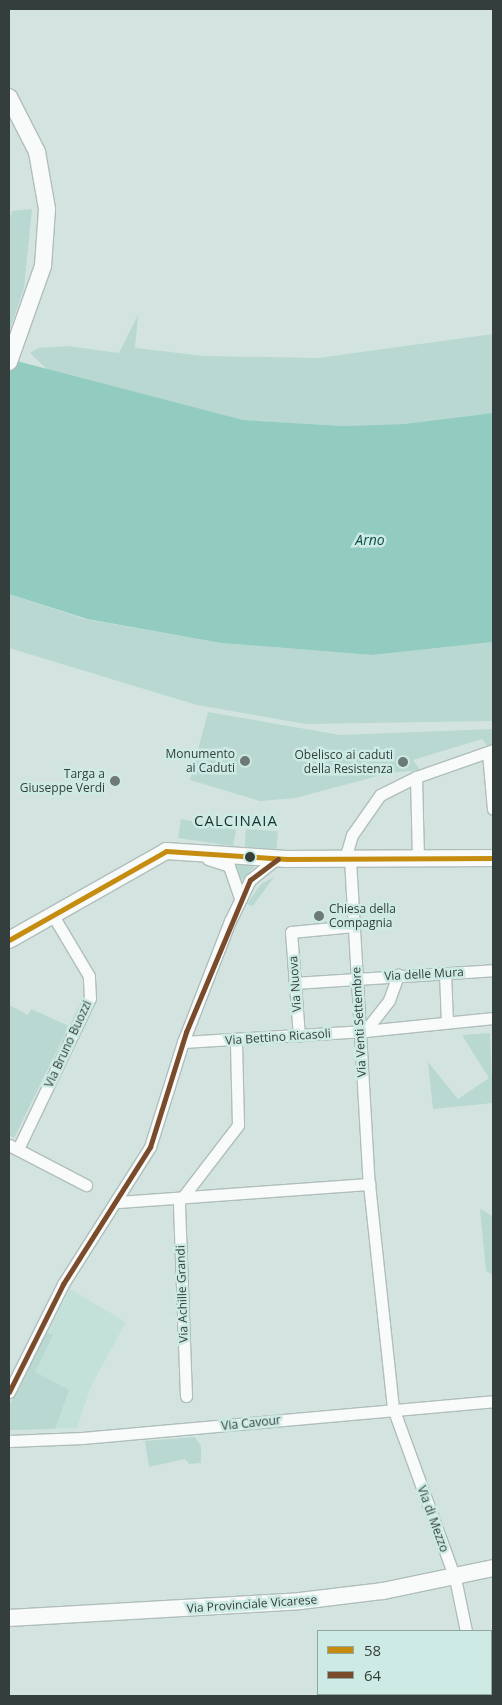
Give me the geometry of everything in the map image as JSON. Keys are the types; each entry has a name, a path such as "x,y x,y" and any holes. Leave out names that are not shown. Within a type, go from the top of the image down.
{"main road":[{"path":"9,97 37,152 47,209 43,266 9,362"},
{"path":"9,940 159,853 185,852 278,859 493,858"},
{"name":"Via Provinciale Vicarese","path":"9,1618 300,1601 455,1578 493,1568"}],"street":[{"path":"347,859 352,835 376,800 416,777 490,752 493,809"},
{"path":"416,777 418,859"},
{"path":"185,852 229,866 240,888 240,902"},
{"path":"9,1392 63,1284 117,1202 150,1147 183,1042 240,902 255,873 278,859"},
{"name":"Via Venti Settembre","path":"347,859 362,1032 369,1184 393,1408"},
{"name":"Via Bruno Buozzi","path":"13,1147 90,998 89,976 52,914"},
{"name":"Via Nuova","path":"299,1036 291,932 354,926"},
{"name":"Via delle Mura","path":"294,983 493,970"},
{"path":"445,973 447,1022"},
{"path":"362,1032 389,1000 398,975"},
{"name":"Via Bettino Ricasoli","path":"183,1042 236,1041 362,1032 493,1018"},
{"name":"Via Achille Grandi","path":"186,1396 179,1202 238,1124 236,1041"},
{"path":"13,1147 86,1185"},
{"path":"117,1202 185,1194 369,1184"},
{"name":"Via Cavour","path":"9,1440 165,1431 493,1400"},
{"name":"Via di Mezzo","path":"393,1408 455,1578 466,1630"}],"shaded area":[{"path":"32,209 24,288 9,332 9,219 12,211"},
{"path":"138,315 135,348 205,356 318,358 493,334 493,413 404,424 343,426 243,420 50,372 30,353 39,348 67,346 119,353"},
{"path":"9,594 84,619 221,643 372,655 493,642 493,721 306,724 197,705 9,648"},
{"path":"208,712 340,735 493,729 493,743 487,746 482,739 413,760 420,770 389,773 295,798 260,801 190,780"},
{"path":"181,819 236,830 233,846 178,838"},
{"path":"246,829 278,831 277,849 245,847"},
{"path":"230,863 258,863 241,881"},
{"path":"274,877 253,906 247,904 261,884"},
{"path":"9,1005 28,1015 31,1009 69,1026 14,1138 9,1135"},
{"path":"490,1033 493,1103 433,1109 428,1062 458,1099 489,1078 462,1035"},
{"path":"480,1209 493,1216 493,1275 486,1271"},
{"path":"70,1289 126,1322 92,1384 77,1428 9,1430 10,1404"},
{"path":"46,1332 53,1335 35,1372 69,1390 55,1429 9,1430 10,1404"},
{"path":"195,1437 201,1446 201,1463 189,1464 185,1459 149,1467 145,1441"}],"water":[{"name":"Arno","path":"9,359 243,420 343,426 404,424 493,413 493,642 372,655 221,643 87,619 9,594"}],"transit line":[{"name":"58","path":"9,940 166,851 287,859 493,858"},
{"name":"64","path":"9,1392 63,1284 150,1147 186,1032 250,880 278,859"}],"place":[{"name":"Monumento ai Caduti","path":"245,761"},
{"name":"Obelisco ai caduti della Resistenza","path":"403,762"},
{"name":"Targa a Giuseppe Verdi","path":"115,781"},
{"name":"Chiesa della Compagnia","path":"319,916"}],"district":[{"name":"CALCINAIA","path":"236,821"}]}
